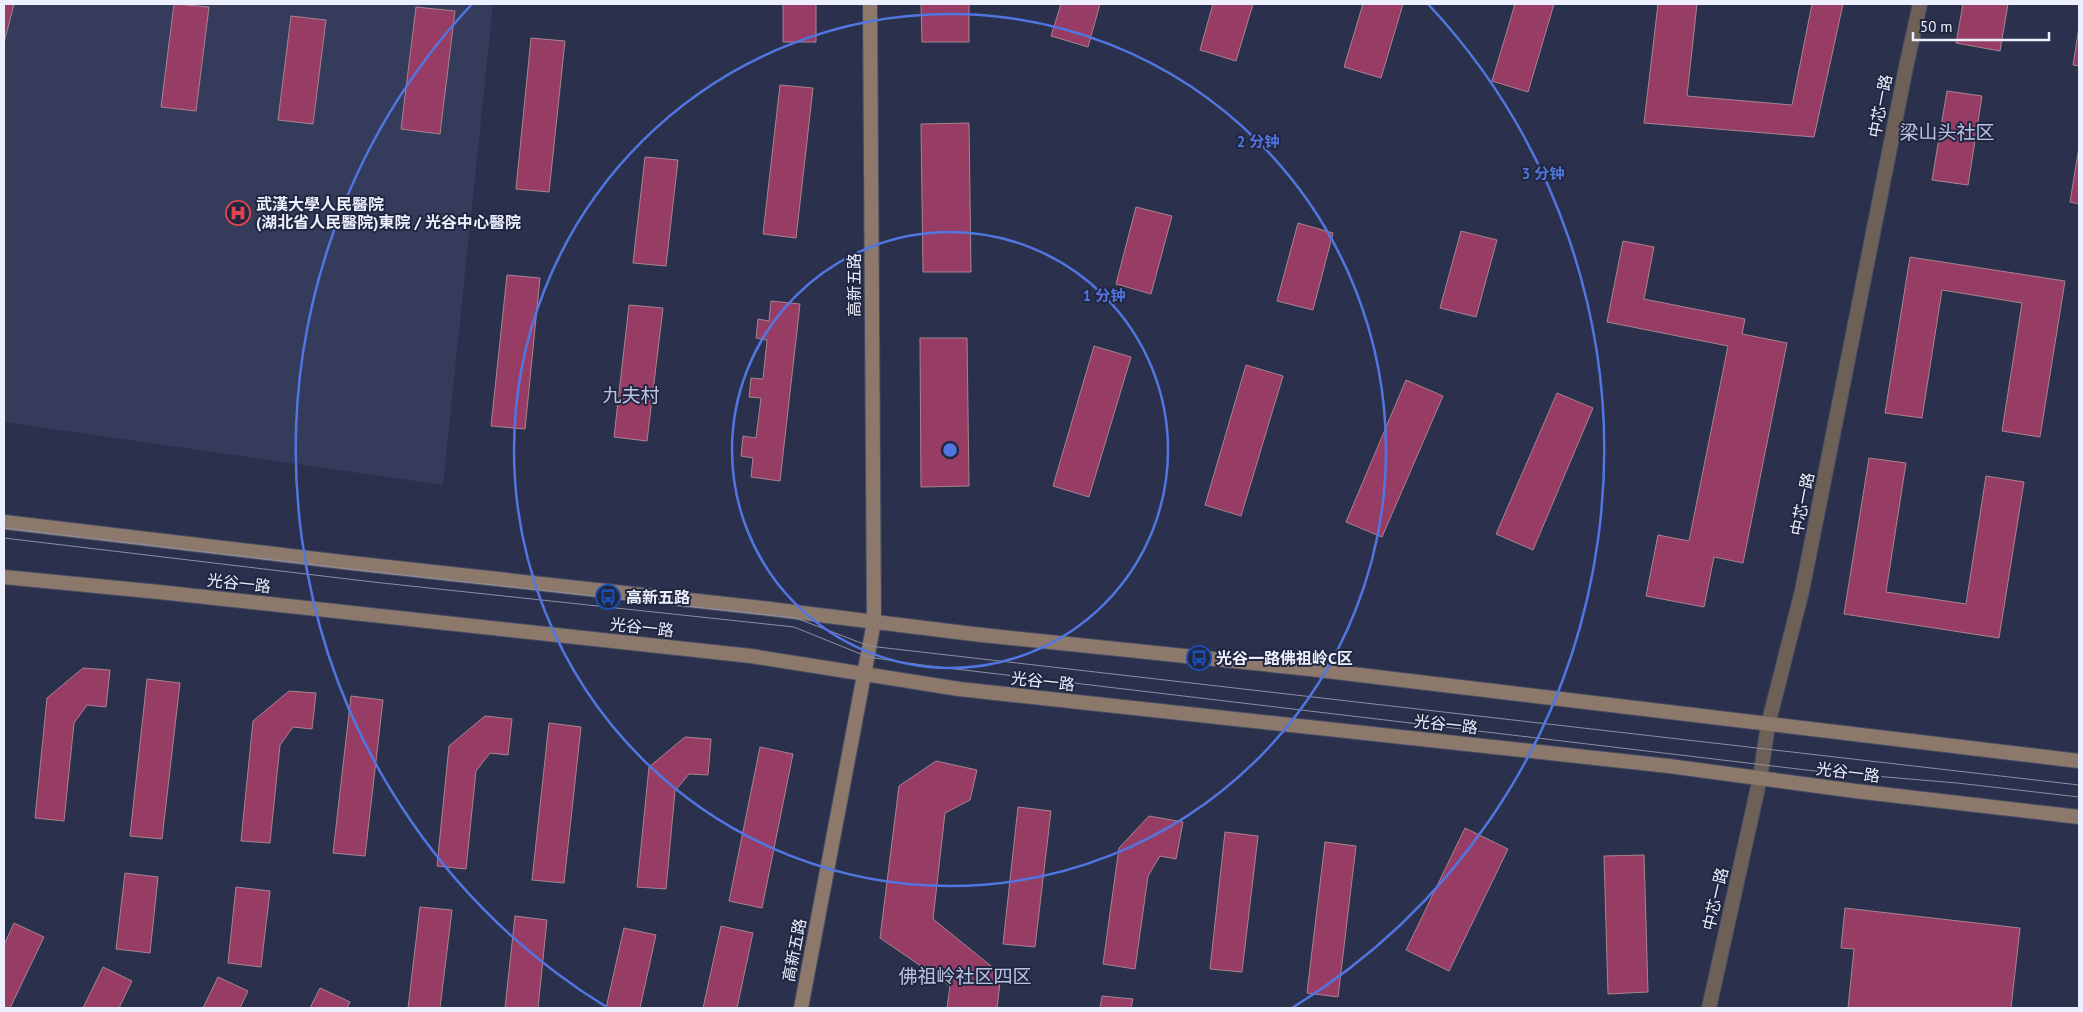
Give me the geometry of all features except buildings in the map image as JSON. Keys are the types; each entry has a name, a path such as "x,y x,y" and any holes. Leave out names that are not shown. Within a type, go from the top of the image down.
{"main road":[{"name":"高新五路","path":"801,1008 874,622 870,4"},
{"name":"光谷一路","path":"4,522 874,622 1310,669 2079,761"},
{"name":"光谷一路","path":"4,577 751,656 959,689 1659,765 2079,816"}],"street":[{"name":"中芯一路","path":"1709,1008 1760,778 1768,725 1802,591 1920,4"}],"shaded area":[{"name":"武漢大學人民醫院 (湖北省人民醫院)東院 / 光谷中心醫院","path":"4,4 493,4 443,485 4,422"}],"tram line":[{"path":"4,528 375,572 796,618 869,646 2079,785"},
{"path":"4,538 373,582 794,627 868,657 922,665 1815,771 1957,783 2079,797"}],"place":[{"name":"武漢大學人民醫院 (湖北省人民醫院)東院 / 光谷中心醫院","path":"238,213"},
{"name":"高新五路","path":"608,597"},
{"name":"光谷一路佛祖岭C区","path":"1199,658"}],"district":[{"name":"梁山头社区","path":"1947,132"},
{"name":"九夫村","path":"631,395"},
{"name":"佛祖岭社区四区","path":"965,976"}]}
